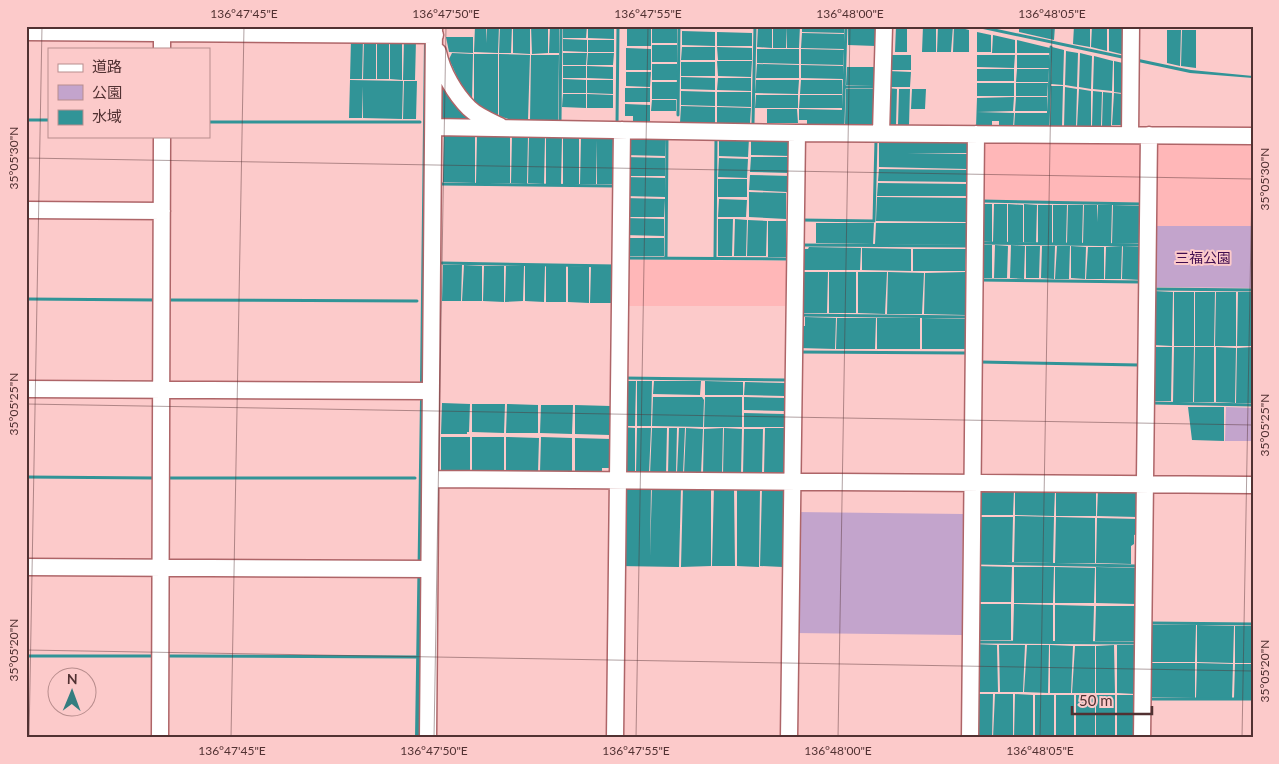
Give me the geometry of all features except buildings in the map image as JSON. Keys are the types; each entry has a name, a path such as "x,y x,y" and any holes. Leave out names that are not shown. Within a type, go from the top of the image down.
{"street":[{"path":"881,133 884,26"},
{"path":"1130,135 1131,26"},
{"path":"26,32 162,36 435,31"},
{"path":"428,738 423,569 431,478 435,31"},
{"path":"435,31 440,62 459,96 470,109 484,119 501,126 525,129"},
{"path":"434,128 1253,136"},
{"path":"615,738 622,130"},
{"path":"789,738 797,133"},
{"path":"970,738 976,134"},
{"path":"1142,738 1149,135"},
{"path":"160,738 162,138"},
{"path":"26,210 162,211"},
{"path":"26,389 431,391"},
{"path":"431,478 1253,485"},
{"path":"26,567 423,569"}],"shaded area":[{"path":"978,140 1143,143 1142,203 977,200"},
{"path":"1158,140 1253,142 1253,226 1153,226 1154,144"},
{"path":"623,259 787,261 785,306 622,306"}],"green space":[{"name":"三福公園","path":"1153,226 1253,226 1253,288 1152,287"},
{"path":"1226,407 1253,408 1253,441 1225,441"},
{"path":"796,512 963,514 962,635 795,633"}],"water":[{"path":"475,26 486,26 487,43 487,26 499,26 498,53 474,52"},
{"path":"500,26 512,26 511,53 499,53"},
{"path":"513,26 530,26 530,54 513,53"},
{"path":"531,26 548,26 548,53 532,54"},
{"path":"550,26 559,26 559,53 549,53"},
{"path":"563,26 587,26 586,38 563,38"},
{"path":"588,26 614,27 614,39 588,38"},
{"path":"652,26 677,27 677,43 652,43"},
{"path":"758,26 772,26 772,48 757,47"},
{"path":"773,26 787,26 786,48 773,48"},
{"path":"787,26 800,26 799,48 787,48"},
{"path":"802,26 844,26 844,33 802,32"},
{"path":"896,26 907,26 907,52 895,52"},
{"path":"923,26 936,26 936,52 922,52"},
{"path":"938,26 953,26 951,52 937,52"},
{"path":"954,26 969,30 969,52 953,52"},
{"path":"969,26 983,26 1191,70 1253,76 1253,78 1190,73"},
{"path":"1019,26 1055,26 1054,40 1019,32"},
{"path":"1074,26 1090,26 1090,47 1073,44"},
{"path":"1092,26 1107,26 1107,51 1091,47"},
{"path":"1109,26 1125,26 1125,55 1109,51"},
{"path":"627,28 651,28 651,46 627,46"},
{"path":"848,29 877,29 876,46 848,45"},
{"path":"1167,30 1181,30 1180,66 1167,63"},
{"path":"1182,30 1196,30 1196,68 1181,66"},
{"path":"682,31 715,32 715,46 682,45"},
{"path":"717,32 752,33 752,46 717,46"},
{"path":"977,32 991,35 991,52 977,52"},
{"path":"802,33 844,34 844,49 801,48"},
{"path":"993,35 1015,40 1015,53 992,53"},
{"path":"446,37 473,37 473,53 449,52"},
{"path":"351,39 363,39 362,79 350,79"},
{"path":"563,39 587,40 587,52 563,51"},
{"path":"364,40 376,40 376,79 363,79"},
{"path":"377,40 389,40 389,79 377,79"},
{"path":"390,40 402,40 402,80 390,79"},
{"path":"404,40 416,40 415,80 403,80"},
{"path":"588,40 614,40 614,52 588,52"},
{"path":"1017,40 1050,48 1050,53 1017,53"},
{"path":"424,41 429,41 426,383 420,383"},
{"path":"652,45 677,45 677,62 652,62"},
{"path":"682,47 715,47 715,60 681,60"},
{"path":"717,47 752,48 752,60 718,60"},
{"path":"1052,47 1064,50 1063,85 1051,84"},
{"path":"626,48 651,49 651,70 626,70"},
{"path":"757,49 799,49 799,64 757,63"},
{"path":"801,49 844,50 843,65 801,64"},
{"path":"1066,51 1078,53 1077,87 1065,85"},
{"path":"452,53 473,54 472,101 458,79 449,59"},
{"path":"563,53 587,53 586,65 563,65"},
{"path":"588,53 614,53 613,65 587,65"},
{"path":"1080,53 1092,56 1091,89 1079,87"},
{"path":"474,54 498,54 498,116 474,102"},
{"path":"499,54 530,55 528,120 512,120 499,116"},
{"path":"531,55 559,55 558,121 530,121"},
{"path":"888,55 911,55 911,70 888,70"},
{"path":"977,55 1015,55 1014,68 977,67"},
{"path":"1017,55 1049,55 1049,68 1017,68"},
{"path":"1094,56 1113,61 1112,91 1093,89"},
{"path":"717,61 752,61 751,77 718,76"},
{"path":"1114,61 1123,63 1122,93 1114,92"},
{"path":"681,62 715,62 715,76 681,76"},
{"path":"652,64 677,64 677,80 652,80"},
{"path":"757,64 799,65 799,78 756,78"},
{"path":"801,65 843,66 843,79 801,78"},
{"path":"563,66 586,66 586,78 563,78"},
{"path":"587,66 613,67 613,79 587,78"},
{"path":"847,67 875,67 874,86 846,85"},
{"path":"977,69 1014,69 1014,81 977,81"},
{"path":"1017,69 1049,69 1048,82 1016,82"},
{"path":"888,71 911,72 910,87 887,87"},
{"path":"626,72 651,72 650,87 626,86"},
{"path":"681,77 715,78 715,90 681,89"},
{"path":"718,78 751,78 751,91 717,90"},
{"path":"563,79 586,80 586,93 563,93"},
{"path":"350,80 403,81 402,119 363,118 363,86 362,118 349,118"},
{"path":"441,80 471,118 440,119"},
{"path":"587,80 613,80 613,94 587,93"},
{"path":"756,80 799,80 798,94 755,93"},
{"path":"801,80 842,80 842,94 800,94"},
{"path":"404,81 417,81 416,119 403,119"},
{"path":"652,82 677,82 677,99 652,99"},
{"path":"977,83 1014,83 1014,96 977,96"},
{"path":"1016,83 1048,83 1047,96 1016,96"},
{"path":"1051,86 1063,86 1062,127 1050,127"},
{"path":"1065,87 1077,89 1076,127 1064,127"},
{"path":"625,88 650,88 650,102 625,102"},
{"path":"887,88 897,89 896,125 887,124"},
{"path":"846,89 874,89 874,124 845,124"},
{"path":"899,89 910,89 909,125 898,125"},
{"path":"912,89 926,89 925,109 911,109"},
{"path":"1079,89 1091,91 1091,126 1077,127"},
{"path":"681,91 715,92 715,106 681,105"},
{"path":"1093,91 1102,92 1101,126 1092,126"},
{"path":"717,92 751,92 751,107 717,106"},
{"path":"1103,92 1112,93 1111,126 1102,126"},
{"path":"1114,93 1122,94 1122,125 1112,125"},
{"path":"563,94 586,94 586,108 562,107"},
{"path":"587,94 613,95 613,108 587,108"},
{"path":"756,95 798,95 798,108 755,108"},
{"path":"800,95 842,95 842,108 799,108"},
{"path":"1014,97 1013,111 977,112 1014,113 1013,128 999,128 999,121 992,121 992,127 976,127 977,98"},
{"path":"1016,97 1047,97 1047,111 1015,111"},
{"path":"652,100 676,100 676,111 651,111"},
{"path":"625,104 650,105 650,122 633,121 633,116 625,116"},
{"path":"681,106 715,107 715,123 680,123"},
{"path":"717,107 751,108 750,123 717,123"},
{"path":"767,109 797,109 798,123 767,123"},
{"path":"799,109 842,110 842,124 807,124 807,120 799,120"},
{"path":"1015,113 1047,113 1047,128 1014,128"},
{"path":"444,135 475,135 475,183 443,182"},
{"path":"477,135 510,136 510,183 476,183"},
{"path":"512,136 528,136 527,184 511,183"},
{"path":"529,136 545,137 544,184 528,183"},
{"path":"546,137 562,137 561,184 546,184"},
{"path":"563,137 579,137 579,184 563,184"},
{"path":"581,137 613,137 612,184 597,184 597,140 596,184 580,184"},
{"path":"625,137 666,137 665,156 625,155"},
{"path":"719,138 749,138 748,157 719,156"},
{"path":"751,138 789,139 790,156 751,155"},
{"path":"879,140 967,140 967,153 907,153 967,154 967,169 879,167"},
{"path":"625,157 665,158 665,176 625,176"},
{"path":"751,157 790,157 790,173 750,172"},
{"path":"719,158 748,159 747,178 718,177"},
{"path":"879,169 967,170 967,182 878,181"},
{"path":"750,175 790,176 789,189 787,189 787,192 749,190"},
{"path":"625,177 665,178 665,197 624,196"},
{"path":"718,179 747,179 747,197 718,197"},
{"path":"878,183 967,184 966,196 877,196"},
{"path":"749,192 786,193 786,219 749,217"},
{"path":"877,197 966,198 966,222 876,221"},
{"path":"624,198 665,199 664,217 624,217"},
{"path":"719,199 747,200 746,217 718,217"},
{"path":"978,204 992,204 992,242 978,241"},
{"path":"994,204 1007,204 1007,242 993,242"},
{"path":"1008,204 1023,205 1023,242 1008,242"},
{"path":"1024,204 1037,205 1036,243 1024,242"},
{"path":"1038,205 1052,205 1052,243 1038,243"},
{"path":"1053,205 1067,205 1066,243 1053,243"},
{"path":"1068,205 1083,205 1082,243 1067,243"},
{"path":"1084,205 1097,205 1097,222 1098,205 1112,205 1111,244 1083,243"},
{"path":"1113,205 1141,206 1141,243 1112,244"},
{"path":"624,218 664,219 664,236 624,235"},
{"path":"718,219 733,219 732,256 718,256"},
{"path":"735,219 747,220 746,256 734,256"},
{"path":"748,220 767,221 766,256 747,256"},
{"path":"768,221 786,221 786,257 768,257"},
{"path":"816,223 874,223 873,244 816,243"},
{"path":"876,223 966,223 966,245 875,244"},
{"path":"623,238 664,238 664,256 623,256"},
{"path":"978,245 992,245 992,278 977,278"},
{"path":"995,245 1008,246 1007,278 994,278"},
{"path":"1011,245 1025,246 1024,279 1010,278"},
{"path":"1026,246 1040,246 1039,278 1026,278"},
{"path":"1042,246 1055,246 1054,279 1041,278"},
{"path":"1057,246 1070,246 1069,279 1055,279"},
{"path":"1071,246 1086,247 1085,279 1071,278"},
{"path":"1122,246 1121,279 1105,279 1106,247"},
{"path":"1123,246 1142,247 1141,280 1122,279"},
{"path":"809,247 861,248 860,270 800,270 800,249 808,249"},
{"path":"1088,247 1104,247 1104,279 1086,279"},
{"path":"862,248 911,249 911,271 862,270"},
{"path":"913,249 966,249 965,271 913,271"},
{"path":"443,265 462,265 461,301 442,301"},
{"path":"464,265 482,266 482,301 462,301"},
{"path":"525,265 545,266 544,302 525,301"},
{"path":"484,266 504,266 504,302 483,301"},
{"path":"506,266 524,266 523,301 505,302"},
{"path":"546,266 566,266 566,302 546,302"},
{"path":"568,266 589,267 589,303 568,302"},
{"path":"591,267 611,267 611,303 590,303"},
{"path":"802,272 828,272 827,313 799,313"},
{"path":"829,272 856,272 856,313 829,313"},
{"path":"858,272 887,272 885,314 858,313"},
{"path":"888,272 924,273 922,314 887,314"},
{"path":"966,272 965,315 924,314 925,273"},
{"path":"1154,291 1173,292 1172,346 1153,345"},
{"path":"1174,292 1194,292 1194,346 1174,346"},
{"path":"1195,292 1215,292 1214,346 1195,346"},
{"path":"1216,292 1236,292 1236,346 1215,346"},
{"path":"1238,292 1253,292 1253,346 1237,346"},
{"path":"805,317 836,318 835,349 799,348 799,326 805,326"},
{"path":"837,318 876,318 875,349 836,349"},
{"path":"877,318 920,318 920,349 877,349"},
{"path":"922,318 965,319 965,349 922,349"},
{"path":"1153,347 1172,347 1171,401 1153,401"},
{"path":"1174,347 1194,347 1193,402 1173,402"},
{"path":"1195,347 1214,347 1214,402 1194,402"},
{"path":"1216,347 1236,348 1235,403 1216,402"},
{"path":"1253,347 1253,403 1236,403 1237,348"},
{"path":"622,381 636,381 635,426 622,426"},
{"path":"637,381 652,381 651,426 637,426"},
{"path":"654,381 701,381 700,395 653,394"},
{"path":"705,381 743,382 743,395 705,395"},
{"path":"745,382 785,383 785,396 744,395"},
{"path":"653,397 702,397 704,400 703,427 652,426"},
{"path":"705,397 742,397 742,427 704,427"},
{"path":"744,397 785,398 784,411 744,410"},
{"path":"420,400 425,400 419,738 415,738"},
{"path":"442,403 470,404 469,432 467,434 441,434"},
{"path":"472,404 505,404 504,433 472,432"},
{"path":"507,404 538,405 538,433 506,433"},
{"path":"541,405 573,405 572,434 540,433"},
{"path":"575,405 610,406 610,435 575,434"},
{"path":"1188,407 1224,407 1224,441 1192,440"},
{"path":"744,413 784,414 784,427 744,427"},
{"path":"622,427 635,428 635,473 621,473"},
{"path":"637,428 651,428 649,473 636,473"},
{"path":"652,428 667,428 666,474 650,474"},
{"path":"669,428 677,428 676,474 668,474"},
{"path":"679,428 685,428 683,474 677,473"},
{"path":"686,428 703,429 701,474 684,474"},
{"path":"723,428 722,474 703,474 704,429"},
{"path":"724,428 742,429 741,474 723,474"},
{"path":"765,428 784,428 784,474 764,474"},
{"path":"744,429 763,429 762,474 743,474"},
{"path":"441,437 470,437 470,471 441,470"},
{"path":"472,437 504,437 504,472 472,471"},
{"path":"506,437 539,438 538,472 506,472"},
{"path":"541,437 572,438 572,473 540,472"},
{"path":"575,438 611,439 610,468 602,468 602,472 575,473"},
{"path":"621,486 651,487 650,556 652,486 681,487 679,567 619,566"},
{"path":"683,487 711,487 711,566 681,567"},
{"path":"714,487 734,488 735,566 712,566"},
{"path":"737,488 760,488 759,567 737,566"},
{"path":"762,488 782,488 784,490 783,567 760,566"},
{"path":"976,489 1014,490 1013,515 975,515"},
{"path":"1015,490 1055,490 1054,516 1015,515"},
{"path":"1056,490 1096,490 1096,516 1056,516"},
{"path":"1098,490 1138,492 1137,517 1097,516"},
{"path":"1015,516 1054,517 1053,563 1014,562"},
{"path":"975,517 1013,517 1012,562 974,562"},
{"path":"1056,517 1095,518 1095,563 1055,563"},
{"path":"1097,518 1138,519 1138,534 1134,535 1134,544 1131,546 1131,564 1096,563"},
{"path":"974,566 1012,567 1011,602 974,602"},
{"path":"1014,567 1054,567 1053,603 1014,603"},
{"path":"1055,567 1095,568 1094,603 1055,603"},
{"path":"1096,567 1137,568 1136,604 1096,603"},
{"path":"974,604 1011,604 1011,640 973,640"},
{"path":"1014,604 1053,605 1053,641 1013,641"},
{"path":"1055,605 1094,606 1093,642 1055,641"},
{"path":"1096,606 1136,606 1136,641 1095,641"},
{"path":"1150,625 1196,625 1195,662 1149,662"},
{"path":"1197,625 1234,626 1233,663 1197,662"},
{"path":"1235,626 1253,626 1253,663 1235,663"},
{"path":"974,644 997,645 998,692 973,692"},
{"path":"999,645 1025,645 1023,692 1000,692"},
{"path":"1027,645 1049,645 1048,693 1024,692"},
{"path":"1050,645 1073,646 1071,693 1050,693"},
{"path":"1114,645 1115,693 1096,693 1096,646"},
{"path":"1117,645 1136,645 1135,694 1117,693"},
{"path":"1075,646 1095,646 1095,693 1072,693"},
{"path":"1149,663 1195,663 1195,698 1149,697"},
{"path":"1197,663 1233,664 1232,698 1196,698"},
{"path":"1235,664 1253,664 1253,698 1234,698"},
{"path":"973,694 993,694 992,738 973,738"},
{"path":"995,694 1013,694 1013,738 993,738"},
{"path":"1015,694 1033,695 1033,738 1014,738"},
{"path":"1035,695 1054,695 1054,738 1035,738"},
{"path":"1056,695 1074,695 1074,738 1056,738"},
{"path":"1076,695 1095,695 1095,738 1076,738"},
{"path":"1096,695 1115,695 1115,738 1096,738"},
{"path":"1117,695 1135,695 1135,738 1117,738"}],"waterway":[{"path":"560,121 561,26"},
{"path":"617,124 618,26"},
{"path":"678,115 679,26"},
{"path":"753,123 755,26"},
{"path":"843,123 846,26"},
{"path":"1048,125 1051,47"},
{"path":"844,87 876,87"},
{"path":"26,120 48,120"},
{"path":"210,122 420,122"},
{"path":"666,258 667,138"},
{"path":"715,258 716,138"},
{"path":"801,220 874,221 876,140"},
{"path":"442,184 615,186"},
{"path":"982,201 1141,204"},
{"path":"981,243 1142,245"},
{"path":"800,245 967,246"},
{"path":"625,258 786,259"},
{"path":"442,263 615,266"},
{"path":"980,280 1141,282"},
{"path":"1153,289 1253,290"},
{"path":"26,299 156,300"},
{"path":"167,300 417,301"},
{"path":"799,315 967,317"},
{"path":"799,352 966,353"},
{"path":"980,362 1139,365"},
{"path":"623,378 785,380"},
{"path":"1154,403 1253,405"},
{"path":"26,477 155,478"},
{"path":"166,478 415,478"},
{"path":"978,563 1135,566"},
{"path":"1150,623 1253,624"},
{"path":"976,642 1137,643"},
{"path":"26,656 154,656"},
{"path":"165,656 416,657"},
{"path":"1149,699 1253,699"}]}
